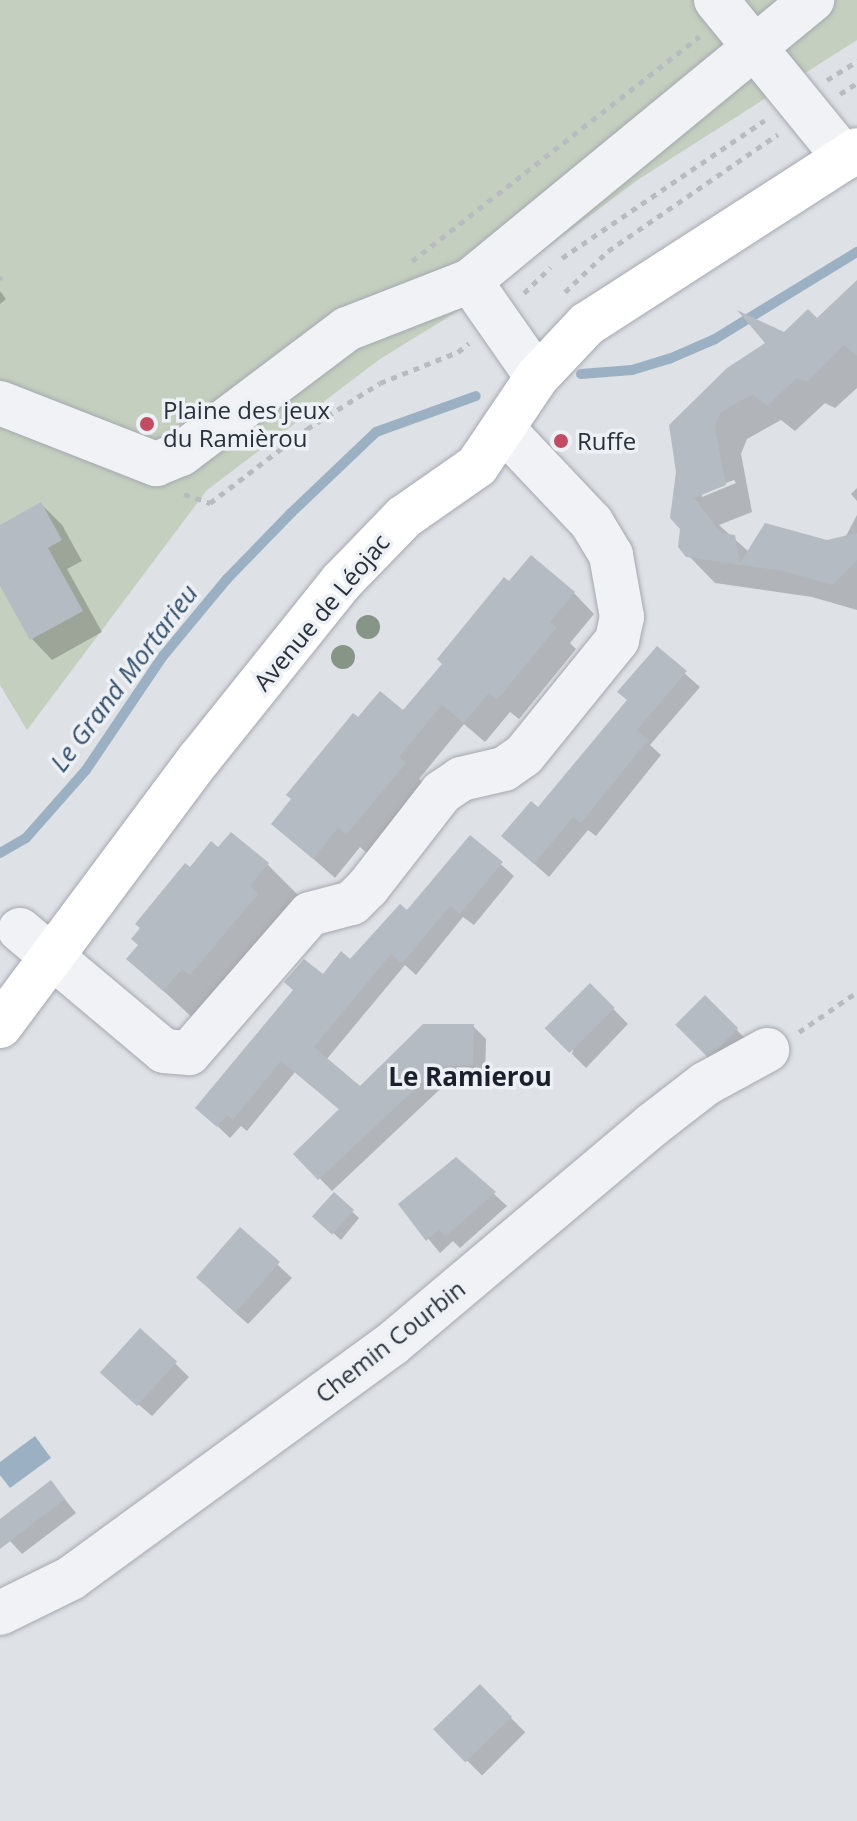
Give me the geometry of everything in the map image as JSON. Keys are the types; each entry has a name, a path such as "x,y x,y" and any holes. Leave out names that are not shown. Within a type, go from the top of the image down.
{"main road":[{"name":"Avenue de Léojac","path":"0,1026 34,942 367,552 404,517 477,466 537,377 587,324 851,154"}],"street":[{"path":"0,403 156,464 181,454 347,329 470,281 733,21 812,0"},
{"path":"733,21 803,107 851,154"},
{"path":"470,281 537,377"},
{"path":"34,942 164,1051 189,1053 310,914 352,903 368,887 442,792 461,779 504,769 524,755 617,640 622,617 611,555 592,523 503,429"},
{"name":"Chemin Courbin","path":"0,1613 71,1578 366,1363 652,1125 705,1084 767,1050"}],"path":[{"path":"404,267 733,21"},
{"path":"562,296 570,284 632,233 803,107 857,61"},
{"path":"156,464 170,490 210,503 307,429 380,383 458,352 557,262 803,107 857,83"},
{"path":"767,1050 857,992"}],"green space":[{"name":"Plaine des jeux du Ramièrou","path":"0,0 857,0 857,40 639,179 481,297 380,359 207,490 27,730 0,685"}],"water":[{"path":"35,1436 51,1458 10,1488 0,1475 0,1462"}],"building":[{"path":"857,280 857,356 844,345 807,382 797,378 767,406 753,394 721,412 715,426 726,485 694,498 721,533 735,535 740,563 765,523 827,540 857,533 857,560 832,585 783,571 686,557 678,547 680,529 670,518 676,472 669,425 727,368 765,343 737,310 784,332 808,309 817,318"},
{"path":"41,502 62,540 48,548 83,611 30,640 0,586 0,525"},
{"path":"531,555 575,592 550,622 557,627 497,700 489,693 464,723 442,705 399,757 406,763 346,835 338,828 313,859 271,824 291,799 286,795 353,713 358,717 380,691 403,710 442,664 437,659 504,577 509,581"},
{"path":"657,646 687,671 637,730 648,740 581,823 573,817 534,864 501,836 531,801 538,807 627,700 617,692"},
{"path":"231,832 269,863 250,886 258,894 190,975 182,969 163,991 126,959 138,945 131,939 140,928 135,924 185,863 190,867 211,841 218,847"},
{"path":"470,835 503,862 460,914 450,906 402,964 391,954 314,1047 360,1086 423,1024 474,1024 473,1065 440,1066 318,1180 293,1154 339,1109 281,1061 233,1120 227,1115 217,1127 195,1108 293,990 284,982 304,959 323,974 341,951 350,959 400,904 407,910"},
{"path":"590,983 615,1008 569,1053 545,1028"},
{"path":"705,995 738,1028 709,1058 675,1025"},
{"path":"456,1157 496,1192 446,1236 439,1230 426,1241 398,1204"},
{"path":"334,1192 354,1210 332,1235 312,1217"},
{"path":"240,1227 280,1262 236,1312 196,1278"},
{"path":"140,1328 177,1361 137,1406 100,1373"},
{"path":"51,1480 65,1499 0,1549 0,1519"},
{"path":"480,1684 512,1717 465,1762 433,1729"}],"waterway":[{"name":"Le Grand Mortarieu","path":"581,374 632,370 669,359 715,339 857,252"},
{"name":"Le Grand Mortarieu","path":"0,853 26,838 86,770 163,656 227,579 291,513 376,432 476,396"}],"place":[{"name":"Plaine des jeux du Ramièrou","path":"147,424"},
{"name":"Ruffe","path":"561,441"}],"district":[{"name":"Le Ramierou","path":"470,1077"}]}
